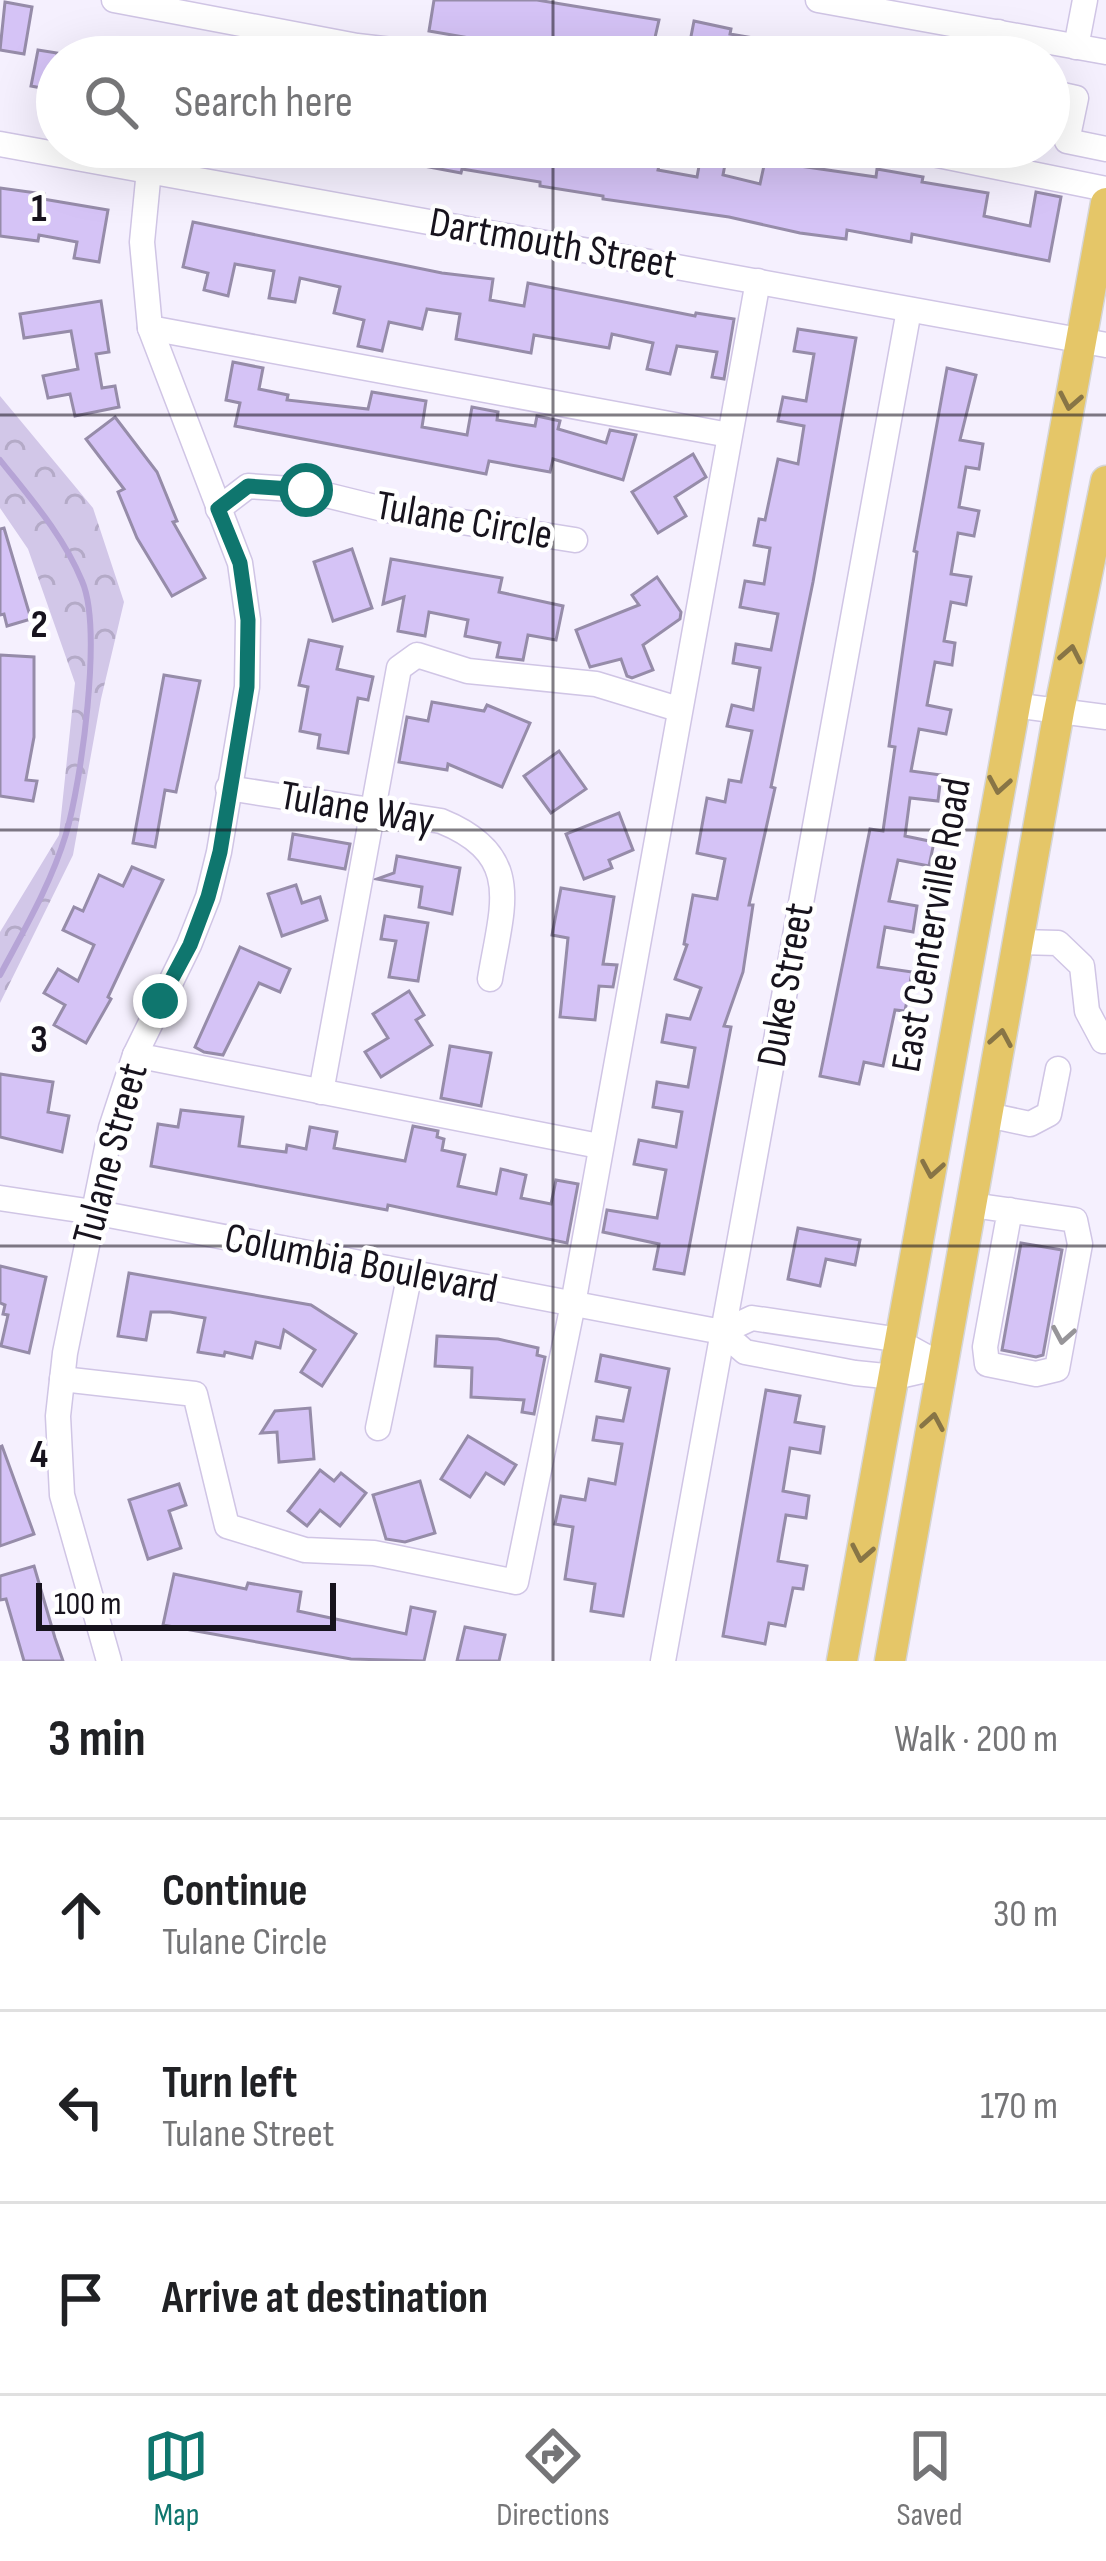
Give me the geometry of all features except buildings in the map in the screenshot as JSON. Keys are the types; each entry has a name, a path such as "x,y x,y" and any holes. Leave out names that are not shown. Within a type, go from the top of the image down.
{"main road":[{"name":"East Centerville Road","path":"842,1661 1013,705 1094,343 1106,203"},
{"name":"East Centerville Road","path":"890,1661 1059,711 1100,543 1106,481"}],"street":[{"path":"114,0 304,36"},
{"path":"818,0 975,36"},
{"path":"981,0 987,36"},
{"path":"1076,47 1085,0"},
{"path":"1070,46 1106,52"},
{"path":"1070,97 1076,98 1070,124"},
{"path":"1070,142 1106,149"},
{"name":"Dartmouth Street","path":"0,144 36,150"},
{"name":"Dartmouth Street","path":"138,168 1094,343"},
{"path":"1011,168 1106,189"},
{"name":"Tulane Street","path":"109,1661 62,1495 58,1416 62,1379 111,1128 135,1055 190,945 208,897 247,687 248,620 240,563 150,328 142,242 149,170"},
{"path":"62,1379 195,1394 227,1526 305,1550 374,1553 516,1582 573,1304 758,281"},
{"name":"Duke Street","path":"663,1661 909,310"},
{"path":"150,328 729,435"},
{"name":"Tulane Circle","path":"218,509 248,486 306,490 387,510 575,540"},
{"path":"321,1092 399,668 417,655 468,671 596,684 678,709"},
{"path":"1013,705 1106,717"},
{"name":"Tulane Way","path":"228,788 441,821 473,834 497,866 504,893 490,979"},
{"path":"1018,942 1058,944 1082,966 1087,1011 1103,1040"},
{"path":"135,1055 599,1146"},
{"path":"988,1115 1030,1124 1049,1114 1058,1069"},
{"name":"Columbia Boulevard","path":"0,1198 722,1332 745,1352 896,1377 943,1366"},
{"path":"972,1205 1010,1210 1075,1220 1080,1244 1057,1369 1036,1374 987,1364 992,1305 1010,1210"},
{"path":"378,1428 410,1273"},
{"path":"955,1299 992,1305"},
{"name":"Columbia Boulevard","path":"722,1332 752,1318 902,1341 943,1366"}],"green space":[{"path":"0,396 93,508 124,602 73,855 0,1003 0,932 59,835 75,683 28,549 0,508"}],"waterway":[{"path":"0,460 66,548 82,581 90,634 83,744 66,834 45,889 0,975"}],"route":[{"path":"160,1001 190,945 208,897 247,687 248,620 240,563 218,509 248,486 306,490"}]}
